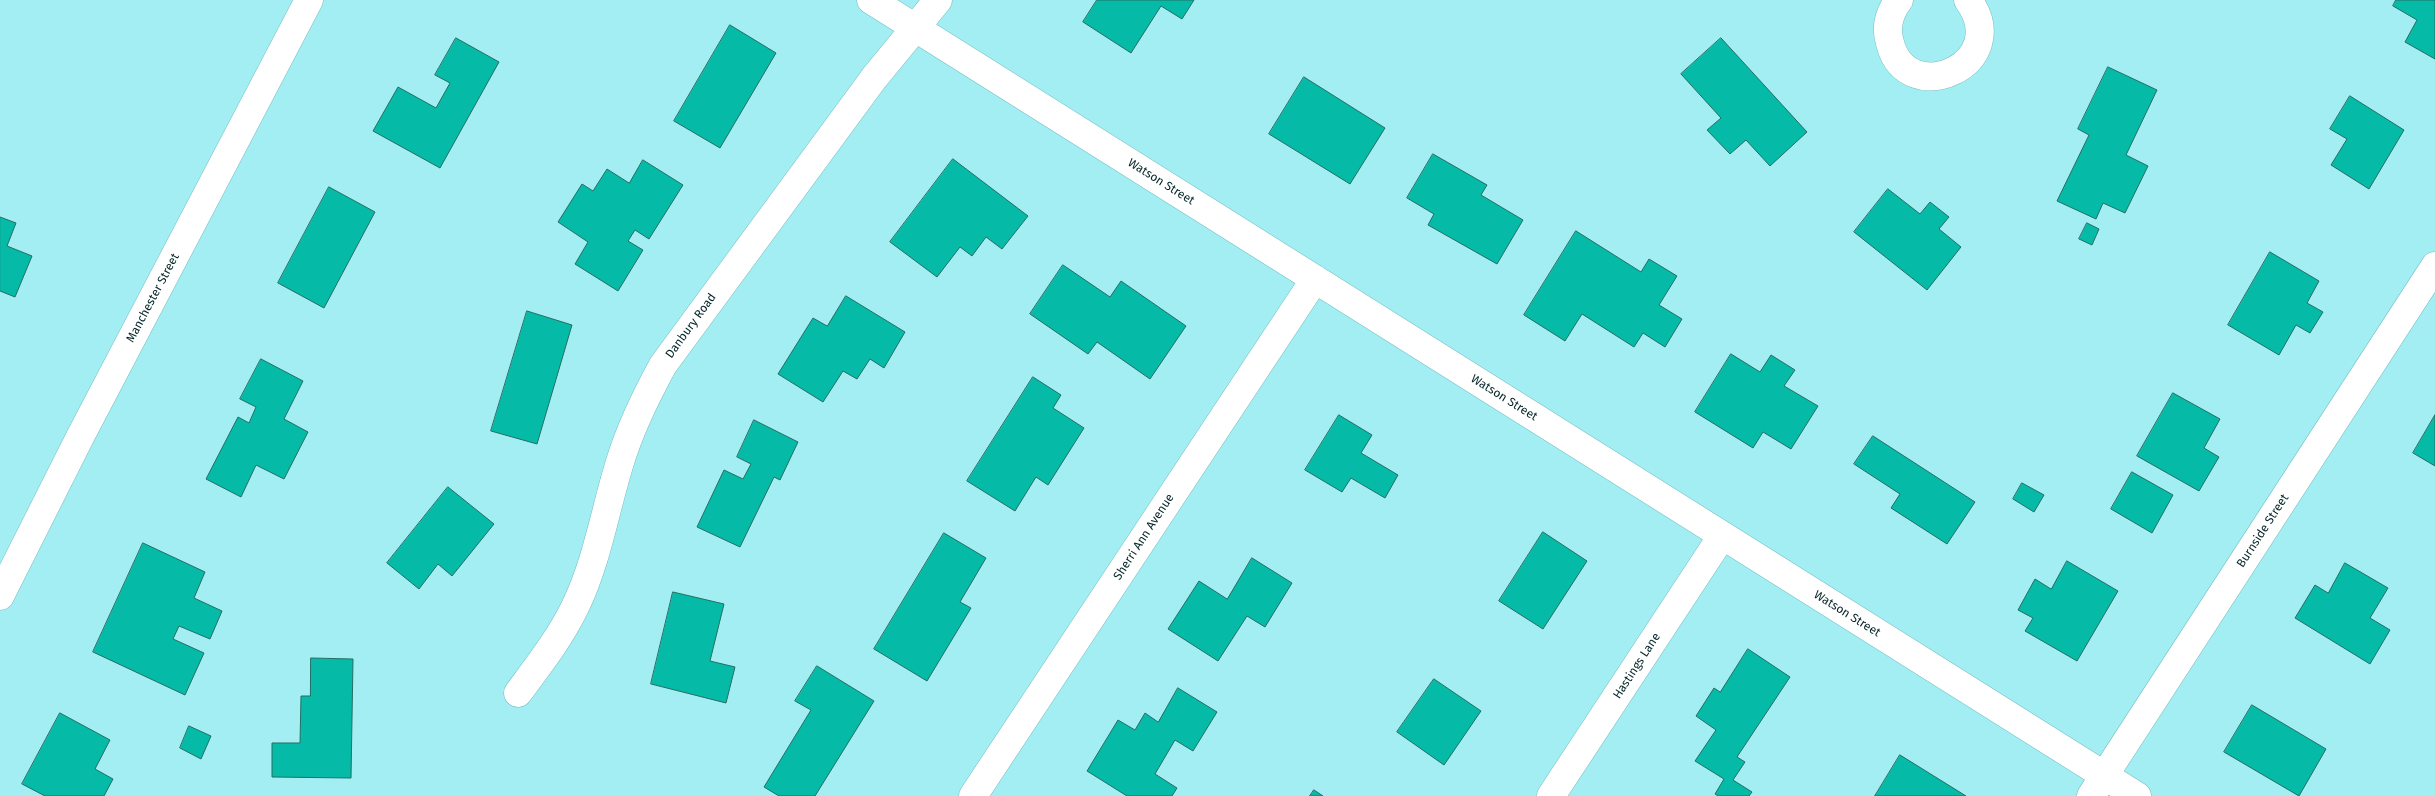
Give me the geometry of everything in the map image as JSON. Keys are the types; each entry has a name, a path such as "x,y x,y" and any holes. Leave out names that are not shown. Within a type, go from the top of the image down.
{"street":[{"name":"Manchester Street","path":"0,596 80,437 309,0"},
{"name":"Watson Street","path":"871,0 1722,536 2098,786 2137,796"},
{"name":"Danbury Road","path":"518,693 553,644 574,608 590,569 621,460 646,397 663,365 868,86 938,0"},
{"path":"1891,3 1888,27 1889,42 1895,56 1902,64 1918,74 1939,76 1949,74 1962,67 1976,47 1980,27 1974,8 1968,0"},
{"name":"Burnside Street","path":"2098,786 2435,266"},
{"name":"Sherri Ann Avenue","path":"973,796 1315,279"},
{"name":"Hastings Lane","path":"1551,796 1722,536"}],"building":[{"path":"1097,0 1194,0 1182,19 1161,6 1131,53 1083,22"},
{"path":"2396,0 2435,0 2435,59 2405,42 2417,20 2393,6"},
{"path":"730,25 776,53 720,148 674,121"},
{"path":"456,38 499,62 440,168 373,131 398,87 436,108 450,83 435,75"},
{"path":"1721,38 1807,132 1770,166 1746,140 1730,154 1707,130 1721,118 1681,74"},
{"path":"2108,67 2157,90 2126,155 2148,166 2125,213 2103,203 2096,219 2057,201 2089,135 2078,129"},
{"path":"1304,77 1385,128 1350,184 1269,134"},
{"path":"2350,96 2404,130 2369,189 2331,165 2347,139 2330,129"},
{"path":"1433,154 1487,185 1481,195 1523,220 1497,264 1428,225 1434,214 1407,198"},
{"path":"953,159 1028,216 1002,249 986,237 972,256 960,247 937,277 890,242"},
{"path":"643,160 683,185 649,239 635,230 628,241 643,250 618,291 575,264 588,242 558,222 582,184 593,191 607,169 629,183"},
{"path":"329,187 375,212 324,308 278,283"},
{"path":"1888,189 1920,214 1930,202 1949,217 1939,229 1961,247 1927,290 1854,232"},
{"path":"0,217 16,223 7,246 32,256 15,297 0,291"},
{"path":"2087,223 2099,229 2092,245 2079,239"},
{"path":"1576,231 1641,272 1649,259 1677,276 1659,305 1682,319 1665,347 1643,333 1634,347 1582,314 1565,341 1524,315"},
{"path":"2270,252 2319,281 2307,303 2323,312 2310,333 2296,325 2279,355 2228,325"},
{"path":"1063,265 1110,297 1121,281 1186,326 1150,379 1097,342 1088,354 1030,314"},
{"path":"846,296 905,332 884,368 870,359 857,379 843,371 823,402 778,374 813,318 827,326"},
{"path":"527,311 572,325 537,444 491,431"},
{"path":"1731,354 1760,372 1771,355 1795,370 1784,386 1818,406 1791,449 1763,432 1753,448 1695,412"},
{"path":"261,359 303,381 284,419 308,432 284,479 256,465 241,497 206,479 238,417 249,423 256,407 240,399"},
{"path":"1033,377 1061,395 1053,408 1084,428 1048,485 1036,477 1015,511 967,481"},
{"path":"2173,393 2220,419 2204,448 2219,457 2199,491 2137,456"},
{"path":"1339,415 1372,435 1361,453 1398,475 1385,498 1351,478 1342,492 1305,470"},
{"path":"2435,415 2435,466 2413,453"},
{"path":"754,420 798,442 780,480 774,477 740,547 697,527 724,470 743,479 751,464 737,457"},
{"path":"1873,436 1975,502 1947,544 1891,508 1900,494 1854,464"},
{"path":"2132,472 2173,495 2152,533 2111,509"},
{"path":"2022,483 2044,495 2034,512 2013,499"},
{"path":"448,487 494,524 452,576 438,564 419,589 387,563"},
{"path":"1543,532 1587,561 1543,629 1499,601"},
{"path":"944,533 986,558 960,602 971,608 927,681 874,649"},
{"path":"143,543 205,572 194,598 222,611 210,639 179,626 173,639 204,653 185,695 93,652"},
{"path":"1252,558 1292,583 1265,627 1247,616 1218,661 1168,629 1199,581 1227,599"},
{"path":"2067,561 2118,591 2077,661 2025,631 2033,618 2018,610 2035,579 2051,589"},
{"path":"2345,563 2388,588 2370,618 2390,630 2370,664 2295,618 2315,585 2328,593"},
{"path":"673,592 724,604 710,661 735,667 726,703 651,684"},
{"path":"1748,649 1790,677 1737,757 1745,762 1733,780 1752,792 1749,796 1718,796 1715,794 1724,779 1695,761 1716,730 1696,716 1714,688 1720,692"},
{"path":"311,658 353,659 351,778 272,777 272,743 300,743 301,696 310,696"},
{"path":"817,666 874,701 815,796 779,796 764,787 811,710 795,701"},
{"path":"1434,679 1481,711 1444,765 1397,732"},
{"path":"1178,688 1217,712 1193,751 1175,740 1155,774 1177,788 1172,796 1127,796 1087,771 1118,720 1135,730 1145,713 1158,722"},
{"path":"2252,705 2326,749 2299,796 2224,752"},
{"path":"60,713 110,740 95,769 113,779 104,796 45,796 22,784"},
{"path":"189,726 211,736 201,759 180,748"},
{"path":"1900,755 1966,796 1875,796"},
{"path":"1314,790 1323,796 1310,796"}]}
